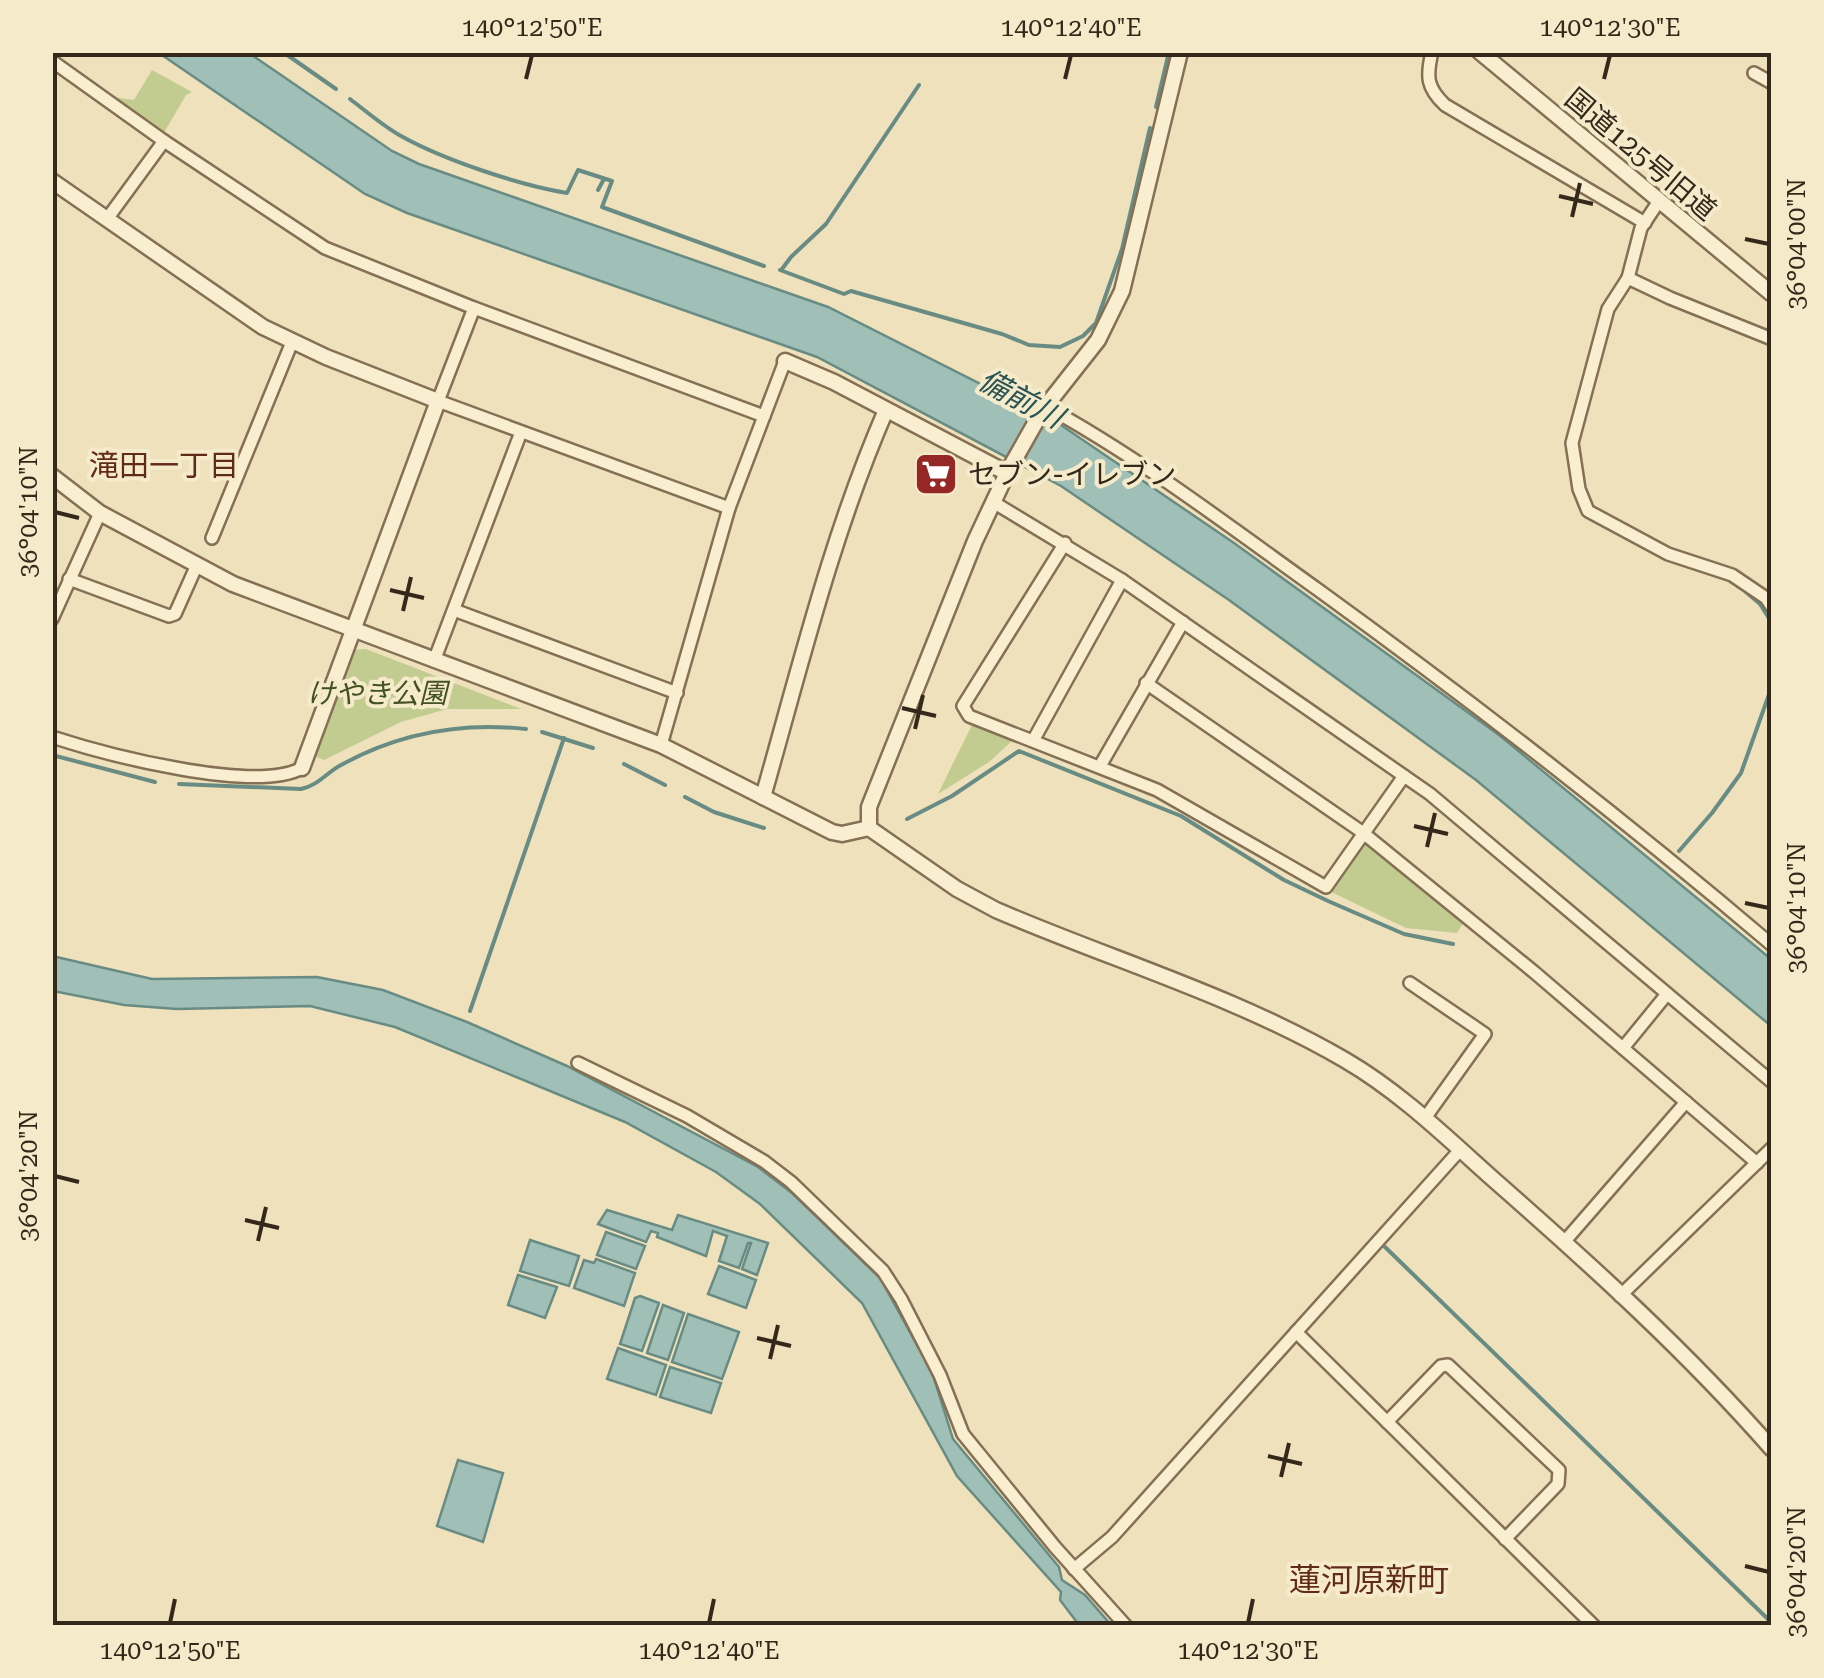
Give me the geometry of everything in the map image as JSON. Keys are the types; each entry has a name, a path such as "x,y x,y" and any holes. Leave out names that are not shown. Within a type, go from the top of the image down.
{"street":[{"path":"868,828 869,807 993,502 1044,409 1098,340 1122,291 1180,52"},
{"path":"1432,52 1427,76 1431,91 1445,105 1645,223"},
{"name":"国道125号旧道","path":"1480,52 1772,294"},
{"path":"52,61 325,248 764,416"},
{"path":"1754,73 1772,83"},
{"path":"108,220 164,140"},
{"path":"52,181 244,316 292,342 438,401 729,508"},
{"path":"1659,202 1645,223 1628,278 1608,309 1572,443 1579,489 1588,512 1668,554 1732,575 1770,599"},
{"path":"1628,278 1772,339"},
{"path":"52,737 171,767 221,774 292,774 302,768 474,308"},
{"path":"212,538 292,342"},
{"path":"662,745 729,508 785,361 1009,469"},
{"path":"1044,409 1223,522 1460,693 1661,851 1772,946"},
{"path":"763,797 839,532 886,410"},
{"path":"434,662 522,432"},
{"path":"52,476 100,514 196,567 434,662 662,745 832,832 842,834 868,828 957,889 996,910 1303,1036 1382,1084 1426,1118 1684,1354 1772,1450"},
{"path":"993,502 1122,580 1404,776 1772,1082"},
{"path":"52,619 100,514"},
{"path":"1065,543 963,706 969,716 1158,790 1326,887 1404,776"},
{"path":"70,579 169,616 175,614 196,567"},
{"path":"1034,739 1122,580"},
{"path":"454,610 677,693"},
{"path":"1100,766 1183,622"},
{"path":"1146,683 1362,832 1757,1162"},
{"path":"1410,983 1486,1034 1426,1118"},
{"path":"1623,1048 1667,994"},
{"path":"578,1064 687,1116 765,1162 791,1182 882,1271 940,1375 964,1434 1074,1570 1126,1626"},
{"path":"1564,1241 1686,1102"},
{"path":"1620,1296 1772,1148"},
{"path":"1074,1570 1112,1537 1460,1150"},
{"path":"1296,1332 1594,1626"},
{"path":"1386,1422 1441,1366 1448,1365 1559,1470 1558,1484 1505,1539"}],"green space":[{"path":"152,70 192,92 186,95 162,136 112,97 134,100"},
{"name":"けやき公園","path":"366,649 521,709 447,709 401,722 324,760 314,756 353,650"},
{"path":"972,725 1013,740 989,762 938,794"},
{"path":"1367,845 1463,923 1457,933 1406,928 1327,890 1360,846"}],"water":[{"path":"159,53 249,53 392,151 419,164 828,307 1058,423 1234,543 1499,735 1771,959 1771,1026 1476,780 1229,600 1061,486 817,357 407,213 365,194"},
{"path":"52,956 152,979 317,977 383,990 567,1066 758,1167 792,1193 880,1278 932,1372 953,1439 1059,1567 1062,1580 1085,1595 1111,1625 1079,1625 1060,1600 1061,1592 957,1476 862,1303 760,1204 716,1172 625,1122 395,1027 310,1006 177,1009 124,1005 53,991"},
{"path":"607,1210 672,1230 678,1215 768,1243 757,1275 742,1269 751,1243 739,1268 719,1261 727,1236 713,1231 706,1256 657,1237 658,1233 651,1231 646,1242 598,1224"},
{"path":"606,1232 645,1246 636,1269 597,1255"},
{"path":"530,1240 579,1256 569,1286 520,1271"},
{"path":"596,1259 635,1273 624,1306 574,1288 584,1260 594,1263"},
{"path":"719,1266 756,1280 746,1308 708,1294"},
{"path":"518,1275 557,1287 545,1318 508,1305"},
{"path":"635,1298 659,1303 642,1351 620,1344"},
{"path":"663,1305 684,1313 668,1360 647,1353"},
{"path":"688,1314 739,1332 722,1379 672,1362"},
{"path":"618,1348 666,1365 656,1395 607,1379"},
{"path":"670,1367 721,1383 711,1413 660,1397"},
{"path":"458,1460 503,1473 483,1542 437,1526"}],"waterway":[{"path":"283,52 336,89"},
{"path":"1156,107 1169,52"},
{"path":"782,269 826,224 919,85"},
{"path":"350,99 388,128 419,145 505,178 567,193 578,170 612,181 602,207 764,266"},
{"path":"780,270 844,294 851,291 1029,345 1060,347 1083,336 1096,323 1122,249 1150,128"},
{"path":"598,190 604,179"},
{"path":"1746,592 1760,604 1772,623"},
{"path":"1679,851 1741,773 1772,686"},
{"path":"179,784 301,789 363,754 408,738 478,727 526,729"},
{"path":"542,732 593,748"},
{"path":"470,1011 564,738"},
{"path":"907,819 952,796 1019,751 1181,816 1284,880 1328,901 1404,934 1453,944"},
{"path":"52,755 155,782"},
{"path":"624,764 665,785"},
{"path":"685,797 714,812 764,828"},
{"path":"1385,1247 1772,1623"}],"place":[{"name":"セブン-イレブン","path":"936,474"}],"district":[{"name":"滝田一丁目","path":"164,466"},
{"name":"蓮河原新町","path":"1369,1580"}],"water label":[{"name":"備前川","path":"1021,399"}]}
